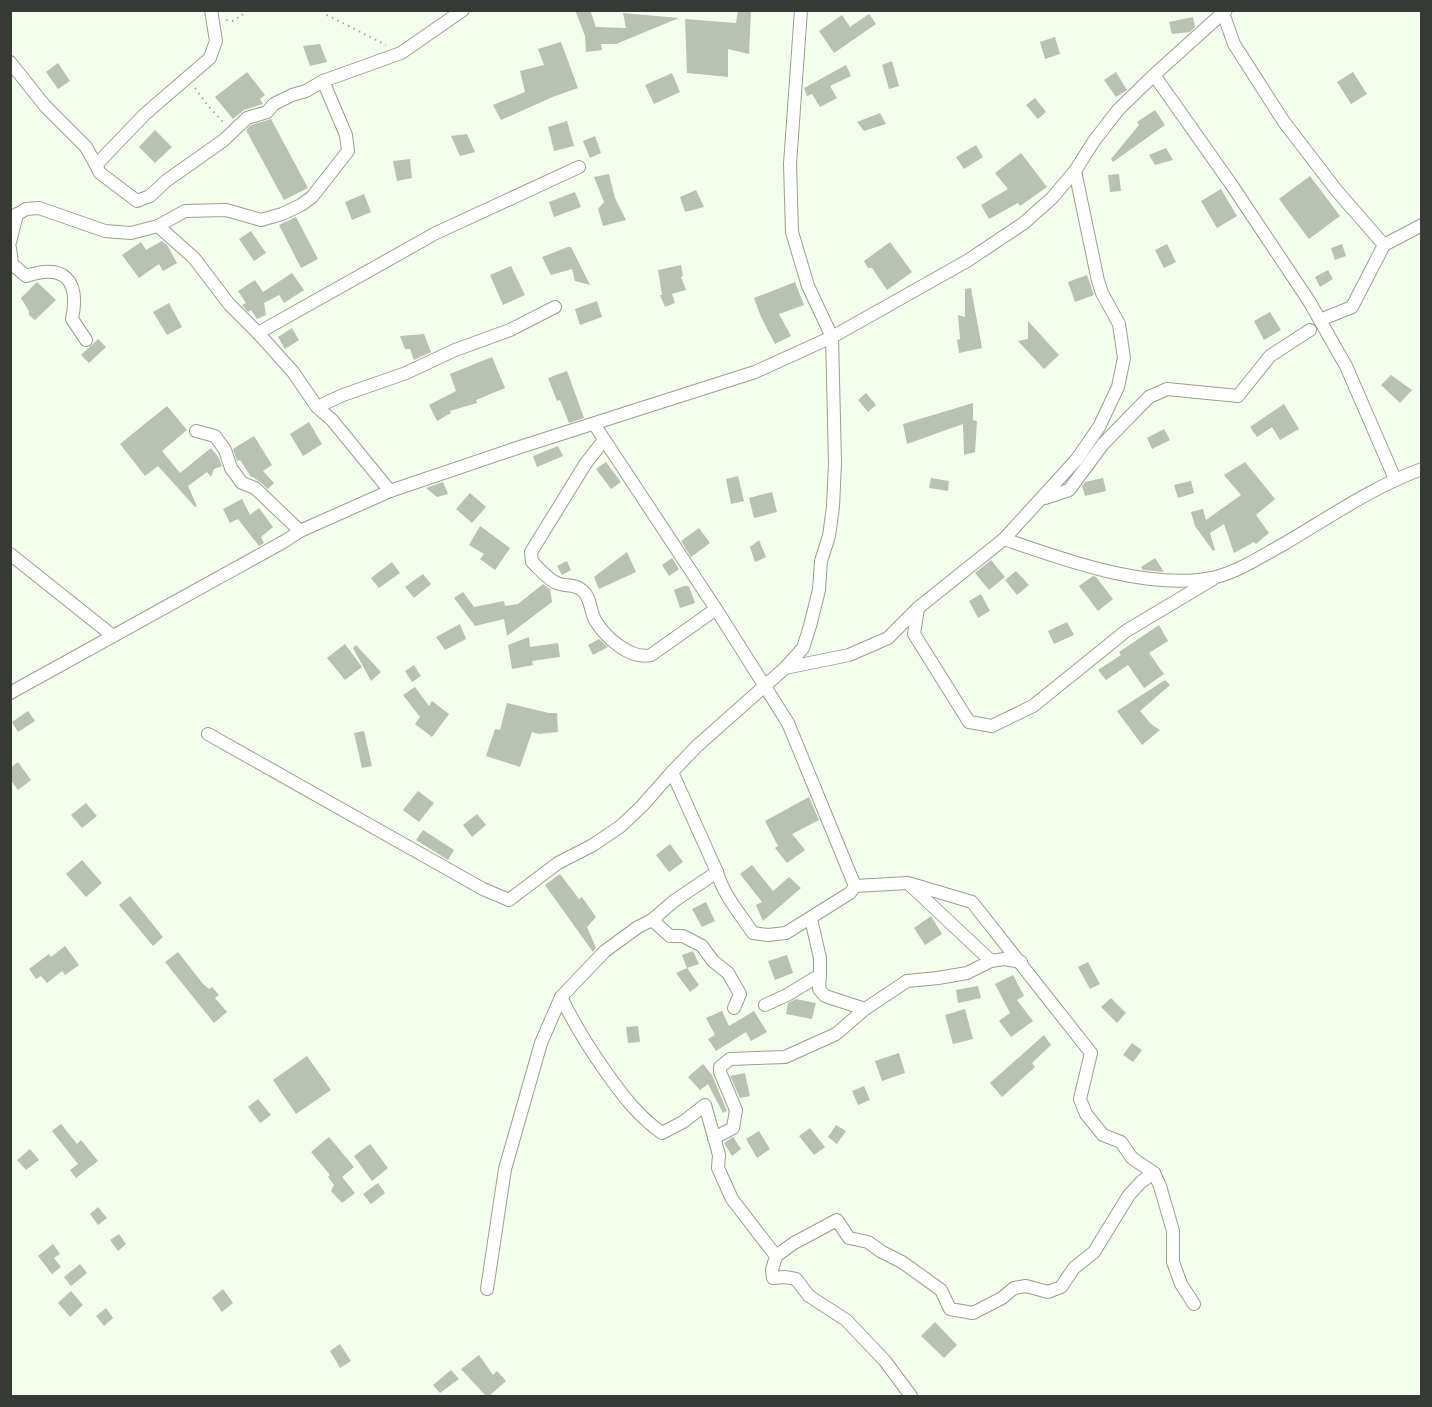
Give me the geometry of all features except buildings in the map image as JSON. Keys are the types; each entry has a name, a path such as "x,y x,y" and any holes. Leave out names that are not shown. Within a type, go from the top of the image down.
{"street":[{"path":"10,62 45,106 86,147 100,173 137,201 144,200 247,118 267,112 274,104 306,91 323,81 401,53 463,10"},
{"path":"208,734 483,889 509,900 558,863 593,845 621,826 697,746 785,668 803,648 819,590 821,561 829,536 836,463 832,337 808,286 792,232 790,164 801,10"},
{"path":"96,165 145,114 210,58 216,41 211,11"},
{"path":"10,693 300,531 390,491 755,372 832,337 967,261 1024,224 1052,198 1075,171 1118,110 1224,12 1234,44 1284,122 1337,191 1383,245"},
{"path":"1154,75 1231,184 1320,320 1346,366 1395,479"},
{"path":"10,242 14,216 26,209 39,208 105,231 131,232 158,226 185,211 226,210 261,220 301,205 312,197 348,151 345,135 323,81"},
{"path":"258,333 436,232 579,167"},
{"path":"785,668 849,655 888,638 918,608 1004,539 1077,459 1099,428 1118,387 1124,358 1119,324 1098,281 1075,171"},
{"path":"1320,320 1352,307 1383,245 1422,225"},
{"path":"158,226 194,258 229,304 293,372 317,407 332,420 390,491"},
{"path":"10,248 12,264 26,276 39,272 59,272 70,281 75,303 72,319 86,340"},
{"path":"317,407 343,395 406,373 455,350 510,330 555,307"},
{"path":"1041,500 1069,490 1103,444 1149,397 1167,389 1238,396 1270,356 1310,330"},
{"path":"594,424 788,723 855,886"},
{"path":"196,431 215,436 225,450 231,468 242,483 255,488 300,531"},
{"path":"604,440 586,463 531,552 532,562 556,583 572,584 583,591 595,620 610,637 623,649 644,657 651,655 716,609"},
{"path":"918,608 914,634 969,722 992,726 1033,706 1126,631 1217,576 1258,559 1395,479 1422,469"},
{"path":"1004,539 1107,571 1169,582 1217,576"},
{"path":"10,554 113,636"},
{"path":"672,772 719,881 753,933 768,935 786,933 811,919 850,892 855,886 908,883 972,902 1091,1053 1080,1099 1086,1114 1103,1134 1121,1142 1132,1158 1154,1173 1173,1232 1173,1262 1181,1284 1194,1304"},
{"path":"487,1288 505,1169 541,1043 561,997 604,951 652,920 674,901 717,872"},
{"path":"908,883 991,961"},
{"path":"811,919 819,958 819,989 825,996 865,1009"},
{"path":"652,920 670,936 683,936 702,946 713,961 728,973 740,994 734,1008"},
{"path":"714,1138 733,1128 736,1110 720,1072 720,1067 724,1062 730,1059 785,1057 837,1034 865,1009 907,981 967,973 991,961 1004,959 1021,962"},
{"path":"765,1005 820,975"},
{"path":"561,997 592,1054 632,1109 662,1133 683,1122 705,1106 718,1155 718,1168 732,1199 776,1256"},
{"path":"912,1396 885,1361 846,1320 809,1296 796,1279 773,1278 772,1270 776,1256 794,1243 837,1220 849,1238 868,1242 902,1262 941,1290 950,1309 973,1313 1014,1288 1026,1286 1048,1292 1061,1287 1074,1268 1094,1252 1129,1195 1141,1182 1154,1173"}],"path":[{"path":"211,11 221,19 233,21 249,10"},
{"path":"323,10 327,15 401,53"},
{"path":"188,78 208,106 232,132"}]}
